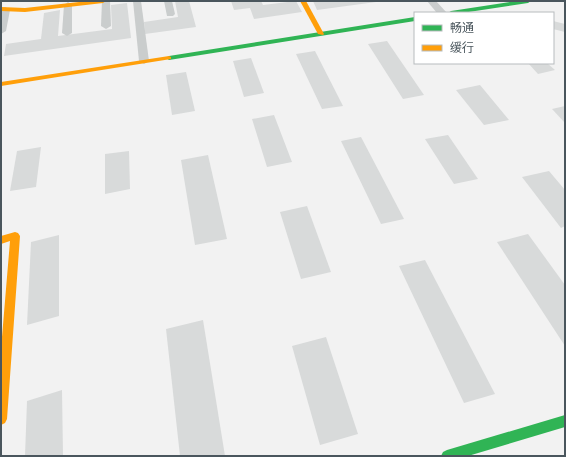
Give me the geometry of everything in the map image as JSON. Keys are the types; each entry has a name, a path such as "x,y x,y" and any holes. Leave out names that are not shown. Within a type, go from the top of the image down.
{"street":[{"path":"1,31 3,9 25,10 105,1 106,26"},
{"path":"137,1 144,61"},
{"path":"168,1 170,14"},
{"path":"303,1 320,34"},
{"path":"431,1 441,12"},
{"path":"457,12 528,1"},
{"path":"67,33 68,5"},
{"path":"1,84 414,19"},
{"path":"1,240 15,236 3,367 1,419"},
{"path":"446,456 565,421"}],"building":[{"path":"175,1 189,1 196,27 145,34 144,22 178,17"},
{"path":"231,1 261,1 263,5 296,1 302,12 254,19 250,8 234,10"},
{"path":"313,1 376,1 376,2 317,10"},
{"path":"127,3 131,38 4,56 6,44 41,39 44,13 60,10 58,36 112,29 111,5"},
{"path":"554,21 565,24 565,32 554,29"},
{"path":"387,41 424,95 403,99 368,44"},
{"path":"315,51 343,106 322,109 296,54"},
{"path":"251,58 264,93 244,97 233,61"},
{"path":"529,64 548,64 555,70 538,74"},
{"path":"186,72 195,111 172,115 166,75"},
{"path":"480,85 509,120 484,125 456,90"},
{"path":"565,106 565,123 552,109"},
{"path":"274,115 292,162 267,167 252,119"},
{"path":"448,135 478,179 454,184 425,139"},
{"path":"361,137 404,219 381,224 341,141"},
{"path":"41,147 36,187 10,191 17,151"},
{"path":"129,151 130,189 105,194 105,154"},
{"path":"208,155 227,239 195,245 181,160"},
{"path":"549,171 565,190 565,226 561,228 522,177"},
{"path":"307,206 331,272 301,279 280,212"},
{"path":"528,234 565,285 565,346 497,242"},
{"path":"59,235 59,316 27,325 31,242"},
{"path":"425,260 495,394 464,403 399,266"},
{"path":"203,320 225,456 180,456 166,329"},
{"path":"326,337 358,434 320,445 292,346"},
{"path":"62,390 63,456 25,456 27,401"}],"traffic: fast":[{"path":"457,12 528,1"},
{"path":"169,58 414,19"},
{"path":"447,456 565,421"}],"traffic: slow":[{"path":"1,9 25,10 103,1"},
{"path":"303,1 321,34"},
{"path":"1,84 169,58"},
{"path":"1,240 15,236 1,419"}]}
